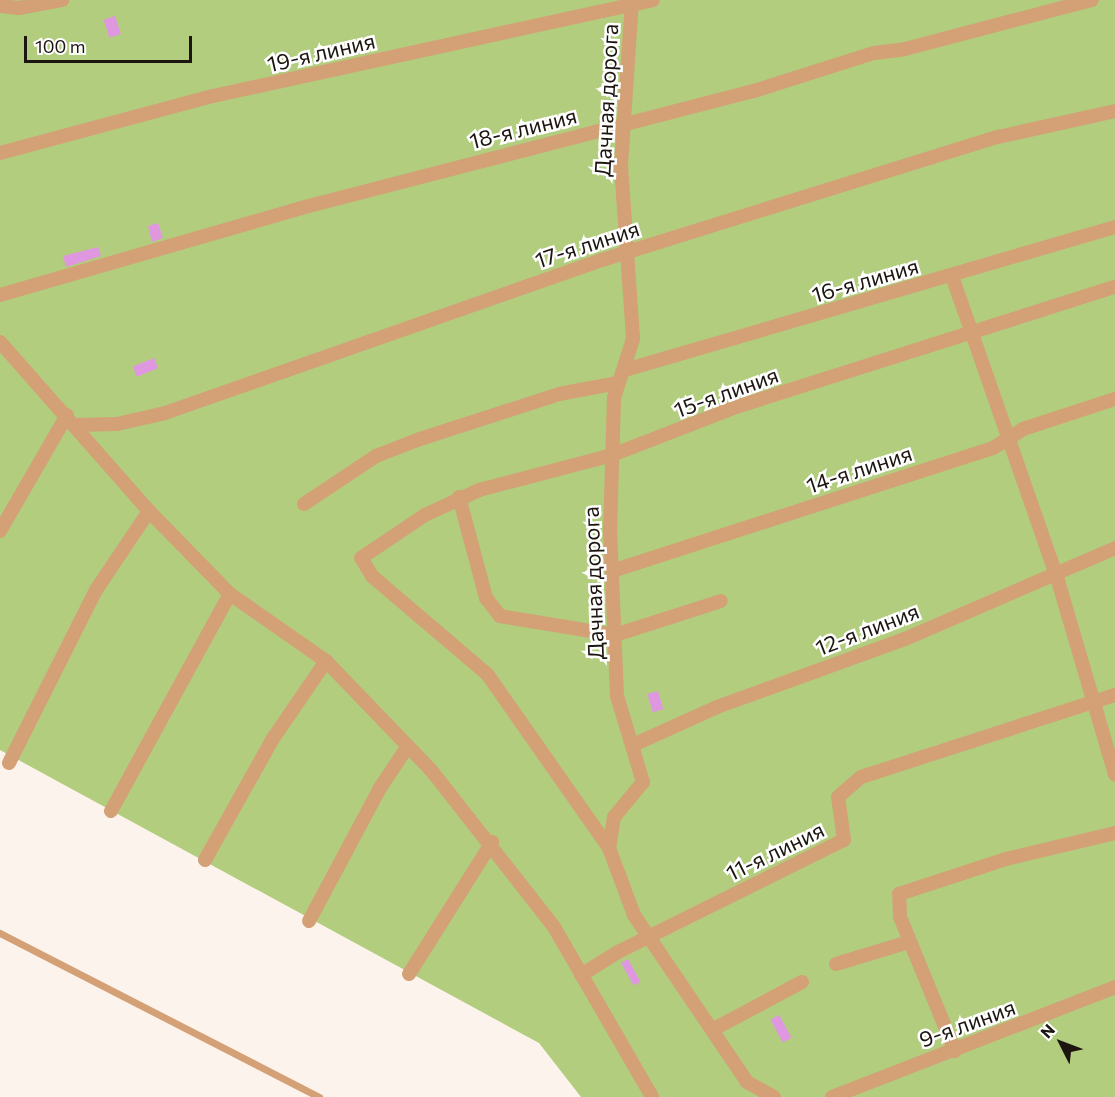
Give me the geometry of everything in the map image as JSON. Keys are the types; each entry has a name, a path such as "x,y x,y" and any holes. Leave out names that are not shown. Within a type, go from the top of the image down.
{"street":[{"path":"0,6 19,8 62,0"},
{"name":"19-я линия","path":"0,153 213,96 653,0"},
{"name":"18-я линия","path":"0,296 301,208 624,125 874,53 905,49 1092,0"},
{"name":"Дачная дорога","path":"609,848 615,817 644,782 617,696 612,571 612,455 618,383 625,370 633,339 621,166 632,3"},
{"name":"17-я линия","path":"71,420 117,424 165,413 265,374 627,253 998,137 1115,111"},
{"name":"16-я линия","path":"625,370 1115,227"},
{"path":"952,276 973,333 1006,440 1056,574 1115,774"},
{"name":"15-я линия","path":"609,848 487,674 372,576 361,558 459,497 612,455 736,407 863,370 943,339 973,333 1115,286"},
{"path":"0,342 149,511 230,594 326,661 408,746 492,842 554,927 652,1097"},
{"path":"304,504 376,456 420,439 559,394 618,383"},
{"name":"14-я линия","path":"612,571 690,549 748,525 853,494 1006,440 1023,429 1115,399"},
{"path":"0,531 71,420"},
{"path":"459,497 486,598 500,616 615,635 721,601"},
{"path":"9,763 96,591 149,511"},
{"name":"12-я линия","path":"633,745 717,707 865,655 1115,548"},
{"path":"111,811 230,594"},
{"path":"206,860 272,740 326,661"},
{"name":"11-я линия","path":"581,975 649,937 844,840 838,797 861,777 1115,695"},
{"path":"309,921 380,788 408,746"},
{"path":"955,1051 909,942 898,907 903,891 1006,859 1115,833"},
{"path":"410,974 492,842"},
{"path":"609,848 634,915 747,1082 774,1097"},
{"path":"836,964 909,942"},
{"path":"712,1030 802,982"},
{"name":"9-я линия","path":"832,1097 1115,987"}],"lane":[{"path":"0,933 319,1097"}],"green space":[{"path":"0,0 1115,0 1115,1097 581,1097 539,1043 0,750"}],"building":[{"path":"115,16 121,34 109,38 104,20"},
{"path":"158,223 163,238 152,242 148,226"},
{"path":"98,247 101,256 66,267 63,256"},
{"path":"154,358 158,368 137,377 133,367"},
{"path":"658,691 663,709 653,712 647,694"},
{"path":"628,959 641,982 634,986 621,963"},
{"path":"779,1015 792,1038 783,1043 770,1020"}]}
